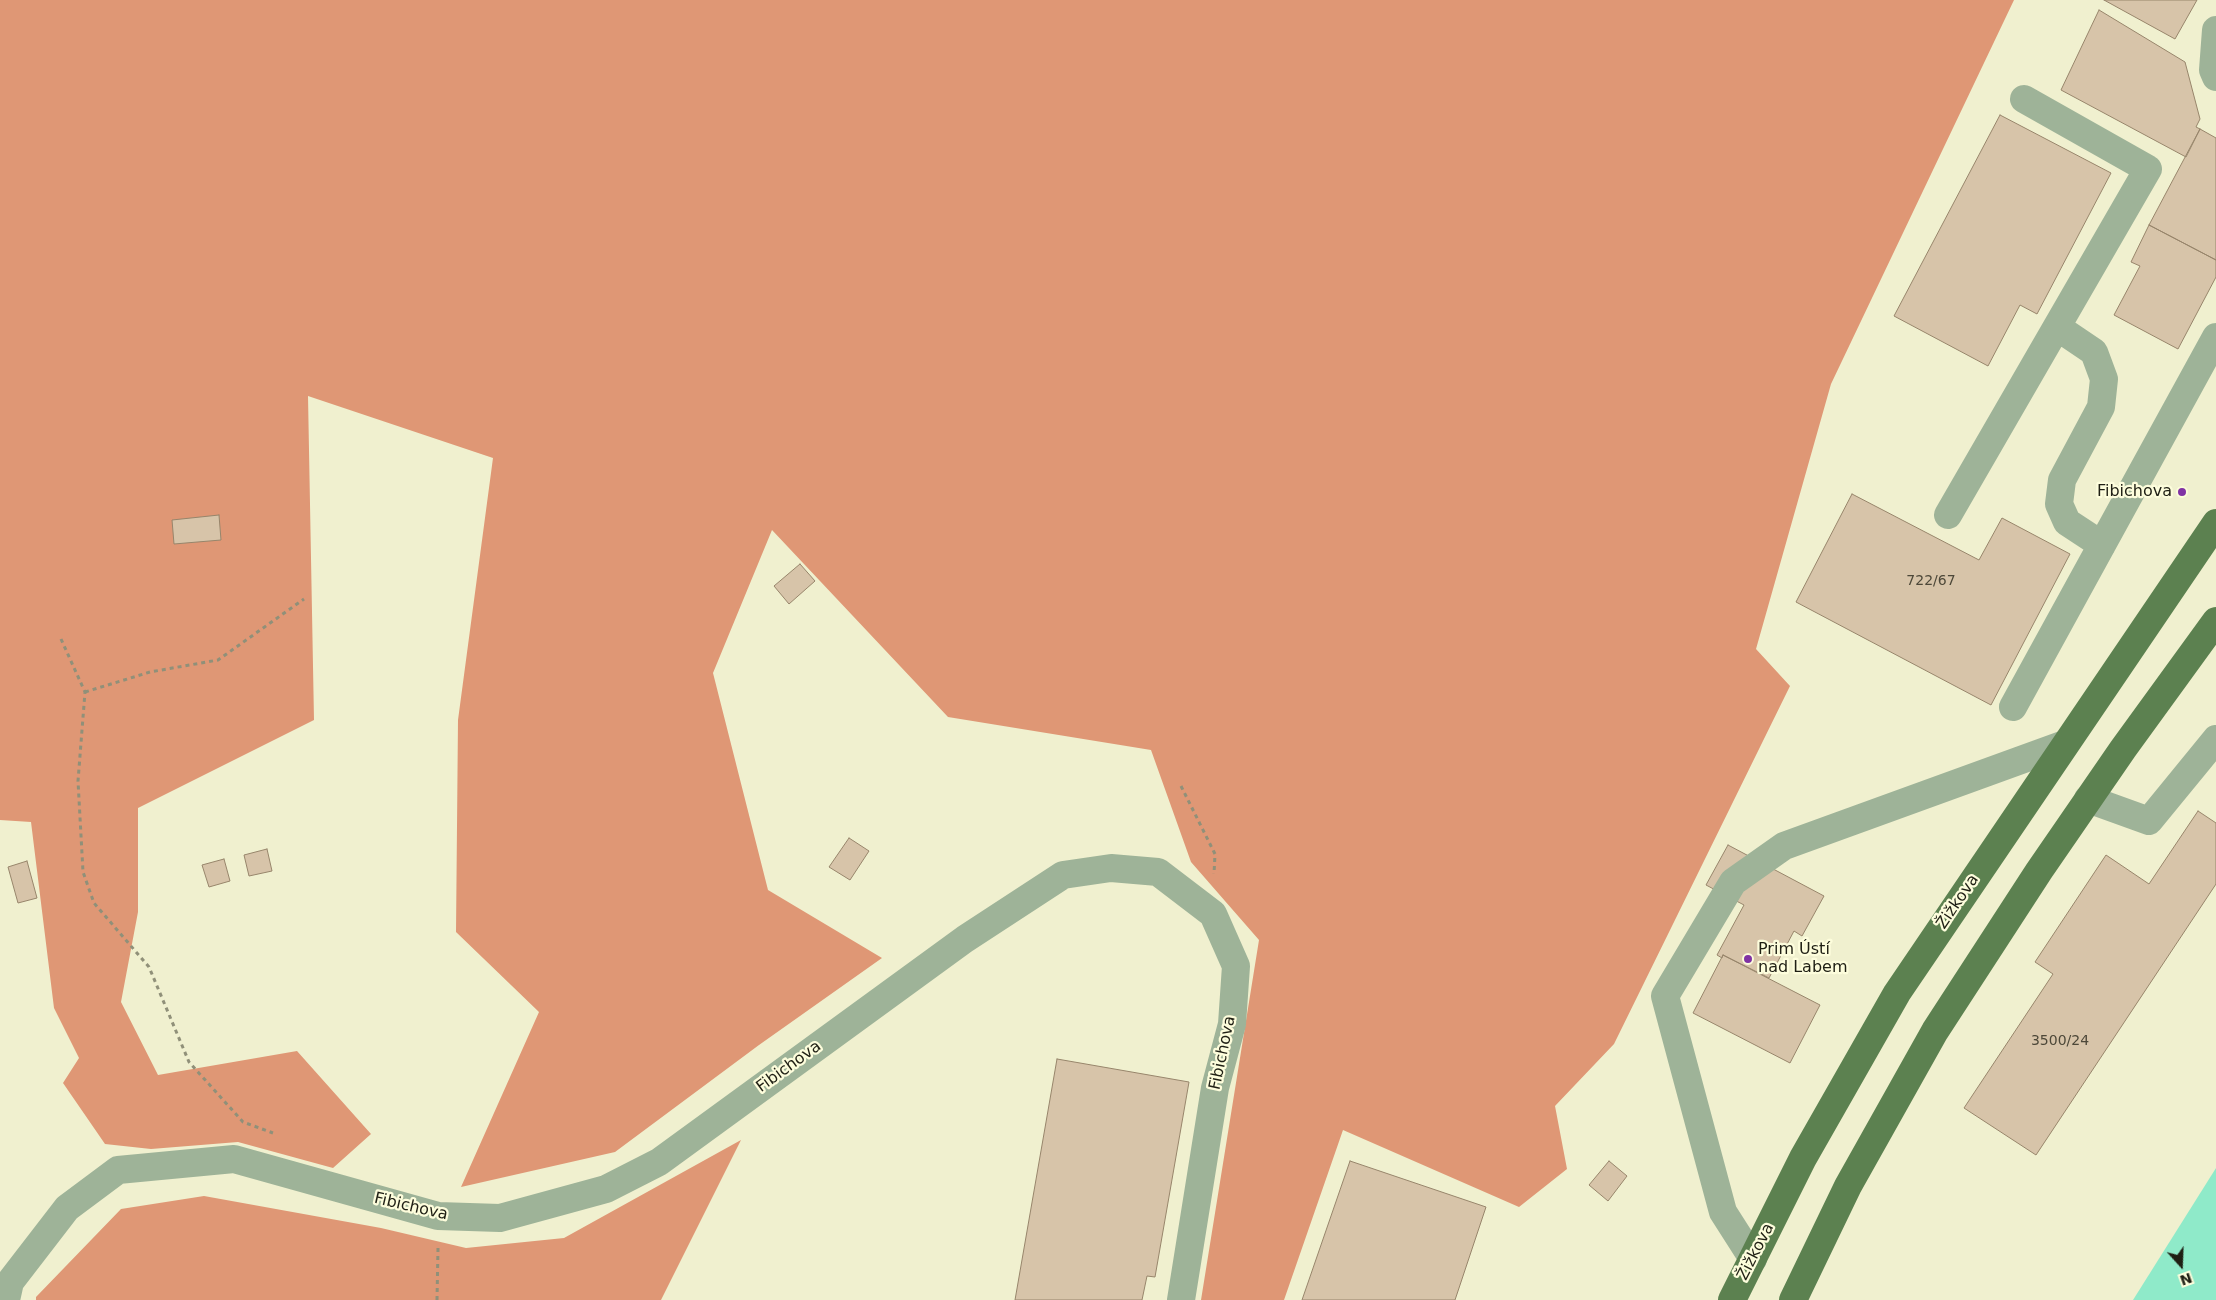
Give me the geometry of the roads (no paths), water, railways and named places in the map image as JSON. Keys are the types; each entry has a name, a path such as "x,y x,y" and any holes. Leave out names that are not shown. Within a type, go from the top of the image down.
{"main road":[{"name":"Žižkova","path":"1732,1300 1803,1158 1897,993 2216,523"},
{"path":"1793,1300 1848,1186 1935,1031 2088,799 2216,621"}],"street":[{"path":"2216,30 2213,70 2216,77"},
{"path":"1948,515 2148,169 2024,99"},
{"path":"2057,327 2094,352 2104,380 2101,407 2062,480 2059,504 2067,522 2102,545"},
{"path":"2013,707 2216,337"},
{"path":"2088,799 2149,822 2216,739"},
{"path":"1753,1259 1723,1212 1665,996 1733,882 1784,846 2065,744"},
{"name":"Fibichova","path":"6,1300 10,1282 67,1208 118,1170 234,1159 438,1216 500,1218 606,1189 659,1162 965,939 1064,875 1111,868 1158,872 1213,914 1236,966 1232,1024 1215,1088 1181,1300"}],"place":[{"name":"Fibichova","path":"2182,492"},
{"name":"Prim Ústí nad Labem","path":"1748,959"}]}
